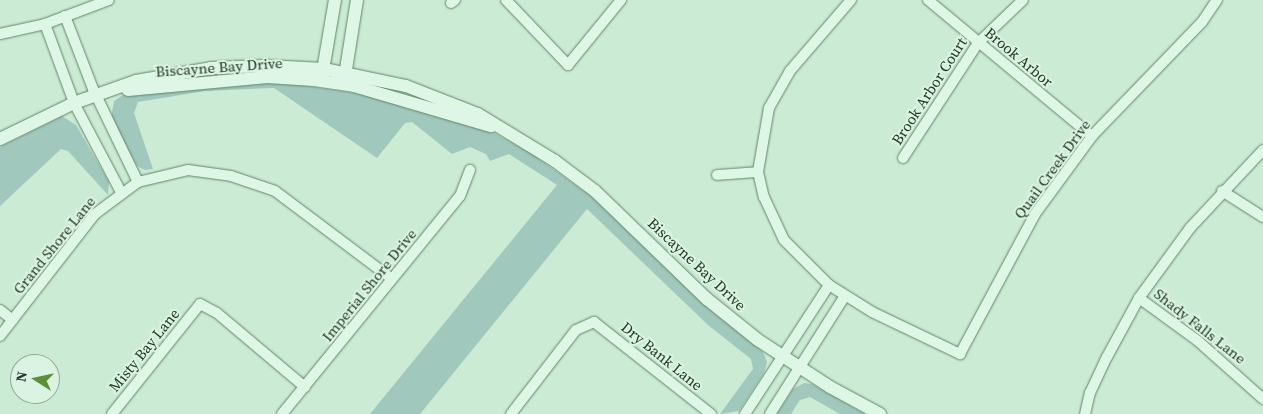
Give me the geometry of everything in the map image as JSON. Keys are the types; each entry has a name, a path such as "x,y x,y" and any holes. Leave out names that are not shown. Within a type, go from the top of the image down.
{"street":[{"path":"0,34 45,24 109,0"},
{"path":"322,75 335,0"},
{"path":"345,79 357,0"},
{"path":"506,0 568,65 621,0"},
{"path":"770,414 845,296 829,285 784,240 764,197 758,172 769,108 790,71 851,0"},
{"name":"Brook Arbor","path":"928,0 1092,136"},
{"name":"Brook Arbor Court","path":"903,158 978,43 1023,0"},
{"name":"Quail Creek Drive","path":"845,296 960,354 1036,214 1092,136 1202,22 1217,0"},
{"path":"65,16 96,95 138,182"},
{"path":"45,24 74,103 121,192"},
{"name":"Biscayne Bay Drive","path":"0,139 74,103 117,90 136,81 210,68 266,66 345,79 406,86 455,103 555,161 595,191 708,299 782,357 880,414"},
{"path":"1085,413 1107,357 1139,298 1190,228 1222,190 1263,150"},
{"name":"Grand Shore Lane","path":"0,336 95,214 121,192 138,182 188,170 231,176 275,191 392,279"},
{"name":"Imperial Shore Drive","path":"282,414 460,196 470,170"},
{"path":"717,175 758,172"},
{"path":"1222,190 1263,217"},
{"path":"745,414 829,285"},
{"name":"Shady Falls Lane","path":"1139,298 1198,341 1263,399"},
{"name":"Misty Bay Lane","path":"112,414 200,304 217,313 305,387"},
{"path":"0,310 13,320"},
{"name":"Dry Bank Lane","path":"511,414 576,330 594,322 711,414"}],"shaded area":[{"path":"250,82 294,84 388,98 496,134 532,154 595,199 708,308 763,352 767,362 764,373 739,411 720,414 753,369 751,359 708,325 587,209 420,414 370,414 557,185 509,154 490,161 486,154 470,147 452,154 412,122 405,123 377,158 274,88 205,91 138,102 134,113 153,169 145,170 137,166 111,118 114,101 123,95"},
{"path":"62,116 76,125 109,182 108,195 68,151 61,149 0,206 0,147"},
{"path":"804,383 812,384 865,414 840,414 810,397 800,400 791,414 777,414 793,389"}]}
